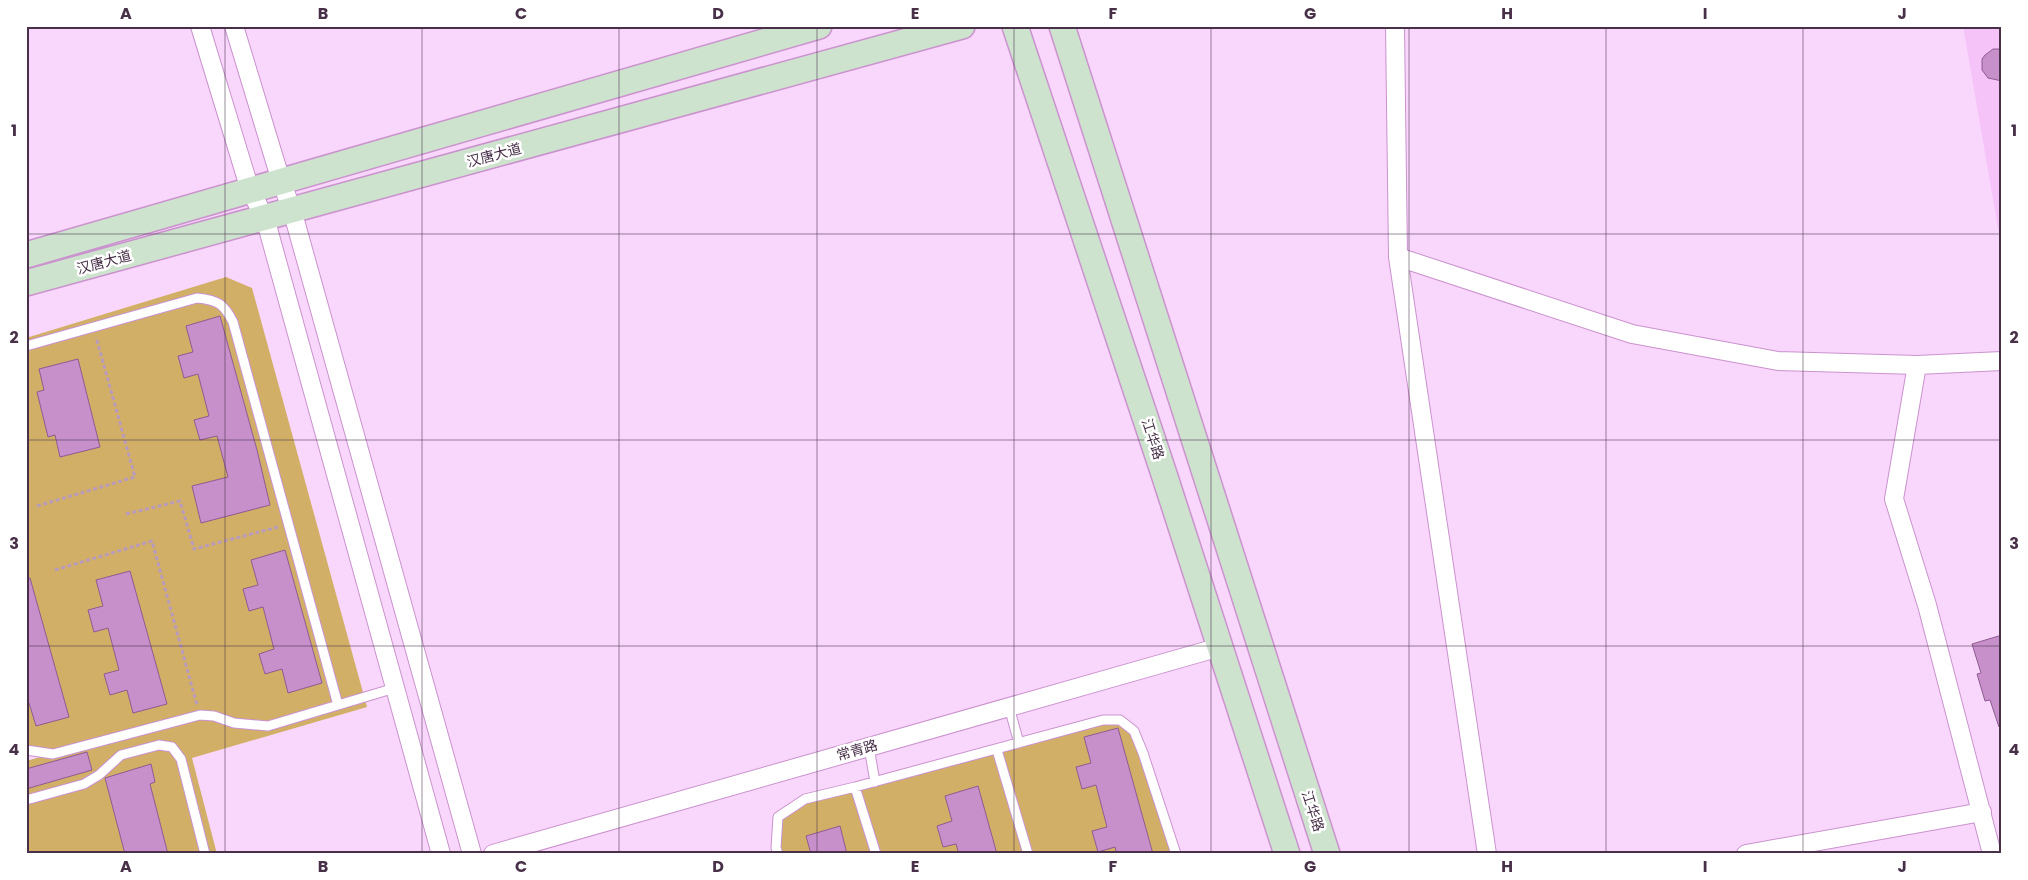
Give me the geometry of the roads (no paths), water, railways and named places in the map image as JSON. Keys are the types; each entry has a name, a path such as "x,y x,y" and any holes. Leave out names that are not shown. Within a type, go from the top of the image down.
{"main road":[{"name":"汉唐大道","path":"26,255 820,26"},
{"name":"汉唐大道","path":"26,283 962,26"},
{"name":"江华路","path":"1015,26 1094,261 1287,854"},
{"name":"江华路","path":"1062,26 1326,854"}],"street":[{"path":"200,26 250,190 265,218 441,854"},
{"path":"234,26 281,181 292,210 472,854"},
{"path":"1395,26 1398,257 1487,854"},
{"path":"1398,257 1632,334 1778,361 1917,366 2002,361"},
{"path":"1917,366 1894,499 1927,605 1992,854"},
{"name":"常青路","path":"493,854 1220,647"},
{"path":"1746,854 1982,812"}],"lane":[{"path":"26,346 197,298 213,299 226,308 233,322 338,705"},
{"path":"26,750 53,754 200,715 214,716 234,723 268,726 395,688"},
{"path":"1009,707 1019,743"},
{"path":"778,854 776,848 778,817 805,799 997,750 1103,720 1120,720 1134,731 1176,854"},
{"path":"26,800 84,784 99,775 121,755 159,745 172,747 181,759 205,854"},
{"path":"869,747 875,782"},
{"path":"997,750 1028,854"},
{"path":"856,787 876,854"}]}
